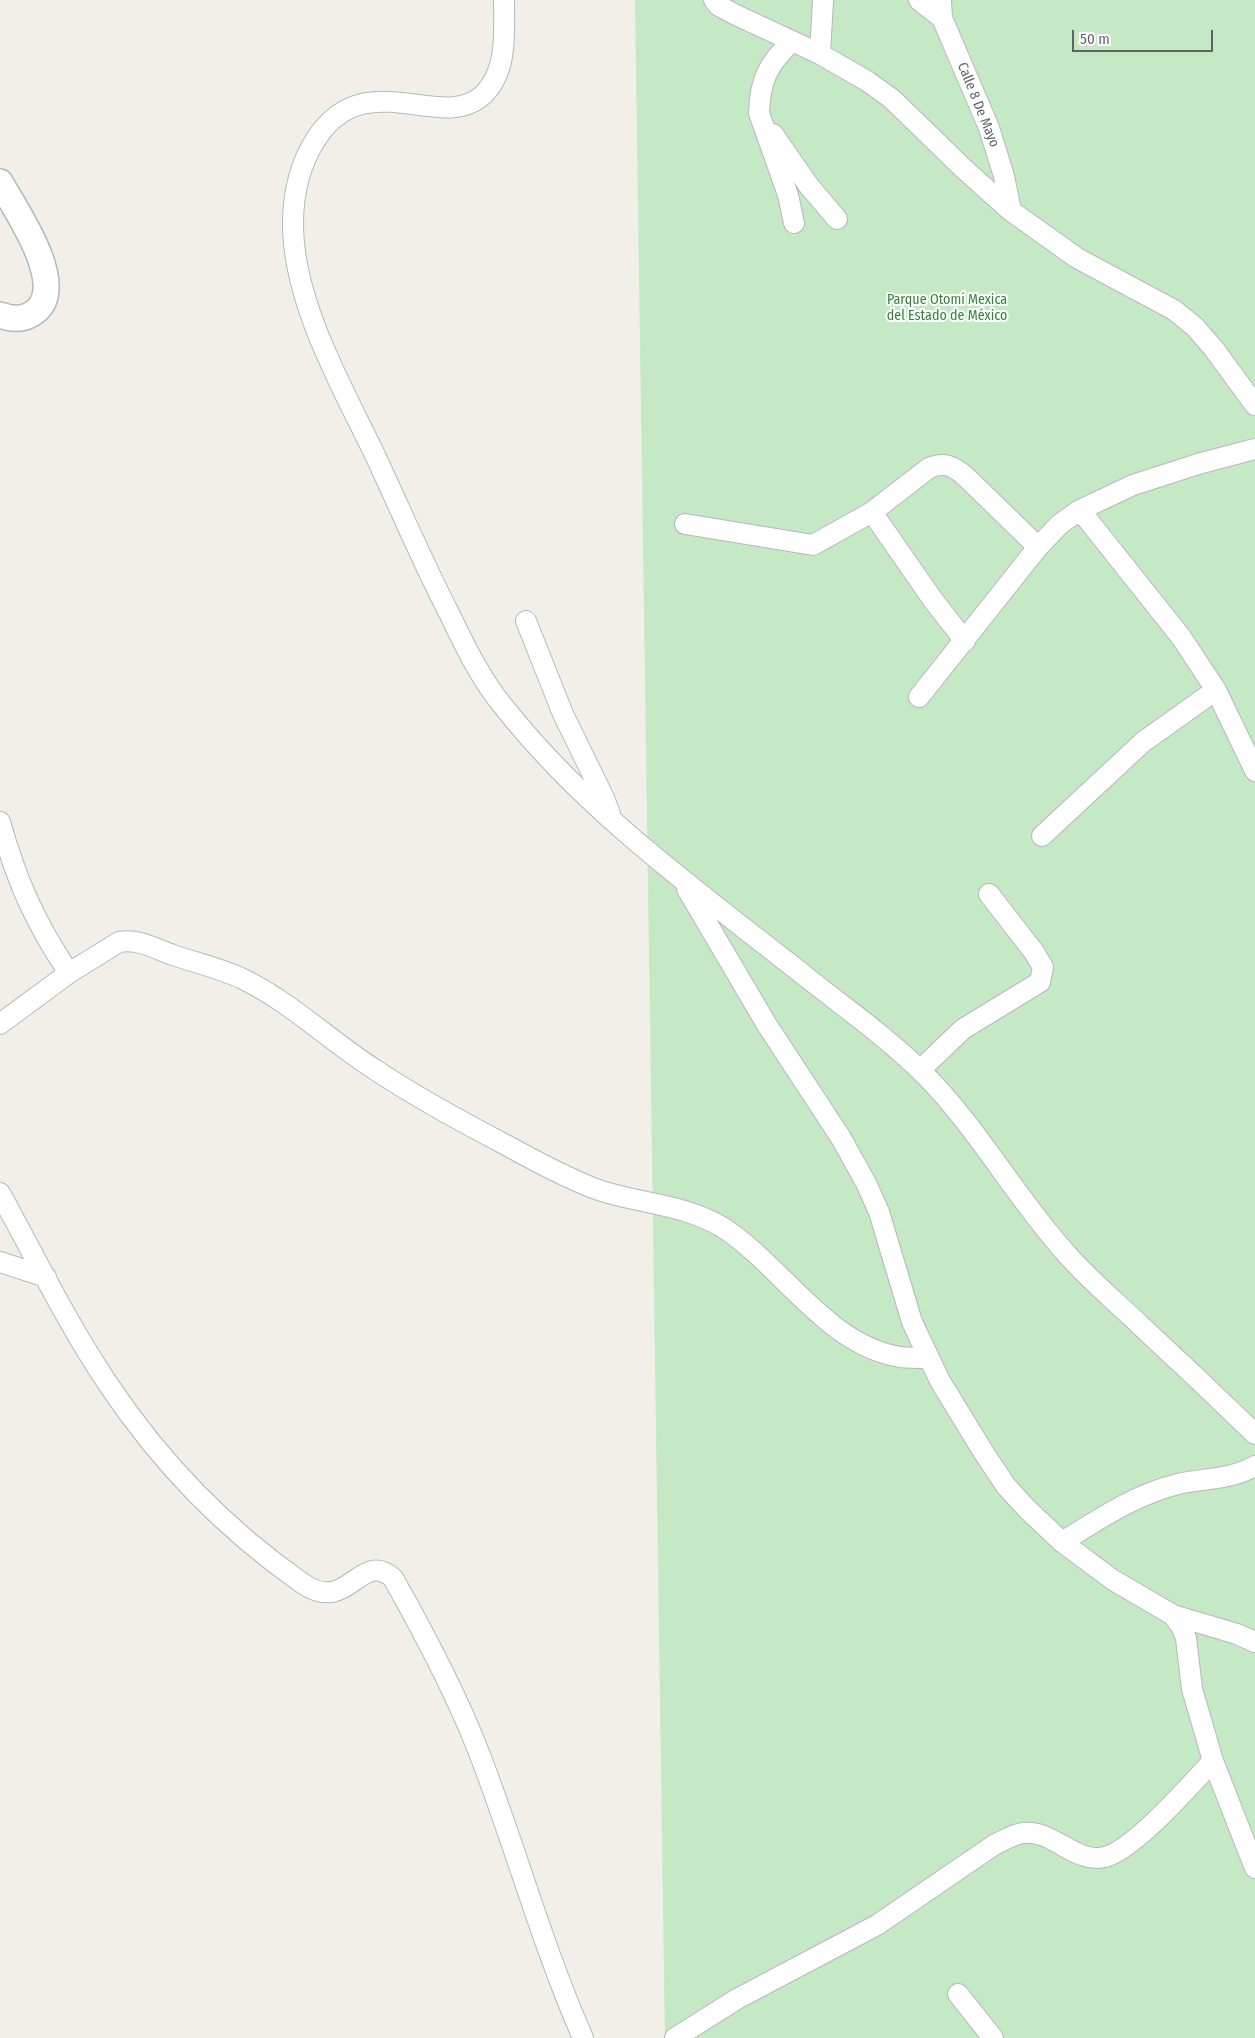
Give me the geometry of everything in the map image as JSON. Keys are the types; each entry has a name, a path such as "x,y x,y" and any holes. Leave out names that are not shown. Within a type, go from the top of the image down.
{"street":[{"path":"504,0 503,51 499,69 484,94 469,104 451,107 385,102 362,103 340,112 325,126 311,146 301,170 295,199 293,226 296,263 304,295 328,357 438,592 475,666 501,704 540,749 612,820 683,881 883,1038 920,1070 968,1125 1061,1248 1089,1278 1255,1434"},
{"path":"714,0 719,6 820,54 867,81 892,99 964,169 1011,211 1077,258 1174,310 1195,327 1214,349 1255,405"},
{"path":"820,54 823,0"},
{"path":"919,0 942,9"},
{"name":"Calle 8 De Mayo","path":"942,9 989,128 1004,176 1011,211"},
{"path":"792,42 779,54 765,74 759,99 759,113 788,195 794,223"},
{"path":"759,113 809,186 837,219"},
{"path":"0,182 40,255 45,273 46,291 45,300 41,307 33,313 18,319 0,315"},
{"path":"919,697 1038,547 1060,524 1080,510 1133,485 1198,464 1255,449"},
{"path":"685,524 813,545 872,512 929,468 946,464 955,467 965,476 1038,547"},
{"path":"1080,510 1181,637 1216,690 1255,771"},
{"path":"872,512 933,600 965,641"},
{"path":"526,621 563,714 604,798 612,820"},
{"path":"1042,836 1143,742 1216,690"},
{"path":"0,822 16,874 28,903 52,948 69,973"},
{"path":"683,881 767,1025 841,1138 866,1183 884,1228 912,1322 928,1358 962,1419 1006,1486 1062,1542 1114,1580 1173,1615 1237,1634 1255,1642"},
{"path":"920,1070 963,1029 1040,982 1043,967 1034,952 989,894"},
{"path":"0,1024 94,956 125,941 145,944 243,979 314,1024 362,1062 404,1089 564,1176 597,1189 692,1212 720,1226 742,1241 826,1320 848,1336 899,1357 928,1358"},
{"path":"0,1193 83,1344 108,1383 134,1420 188,1485 212,1510 243,1538 310,1589 329,1593 337,1591 368,1571 385,1571 392,1578 450,1687 478,1749 550,1954 583,2038"},
{"path":"0,1262 46,1277"},
{"path":"1062,1542 1116,1510 1150,1493 1176,1484 1242,1473 1255,1466"},
{"path":"1173,1615 1181,1626 1186,1638 1192,1689 1213,1761 1255,1868"},
{"path":"675,2038 737,1999 877,1925 994,1845 1012,1836 1032,1833 1046,1837 1088,1857 1104,1857 1118,1852 1149,1826 1213,1761"},
{"path":"958,1994 993,2038"}],"green space":[{"name":"Parque Otomí Mexica del Estado de México","path":"635,0 1255,0 1255,2038 665,2038"}]}
